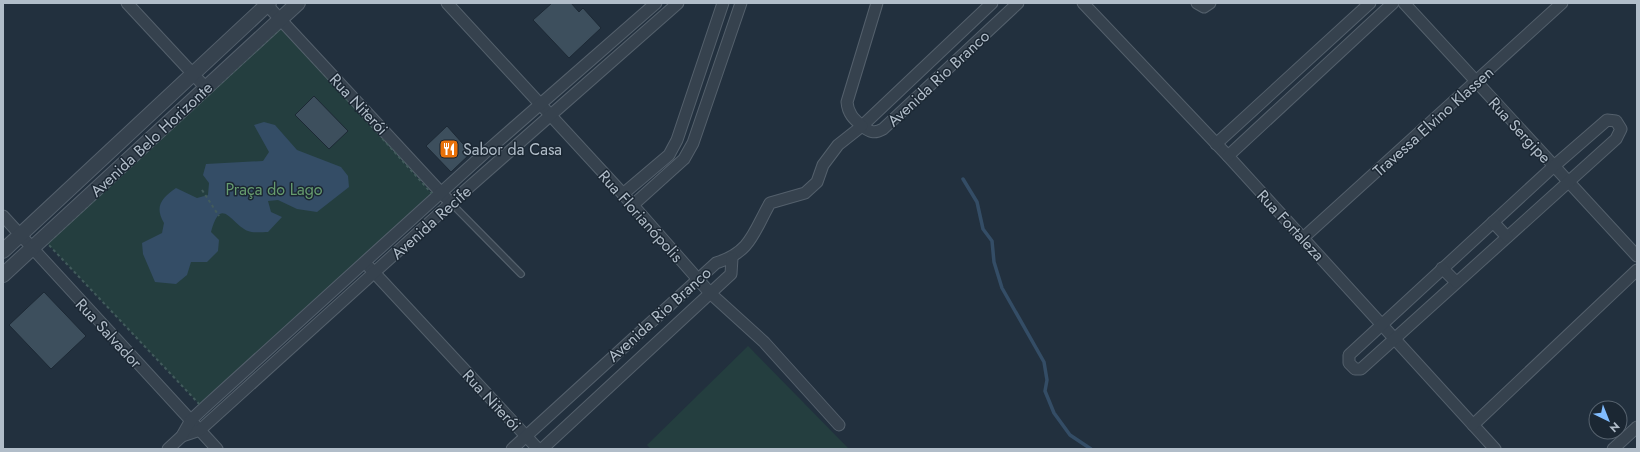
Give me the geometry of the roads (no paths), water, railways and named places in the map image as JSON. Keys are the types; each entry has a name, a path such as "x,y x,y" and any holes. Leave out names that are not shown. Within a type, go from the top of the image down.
{"street":[{"path":"127,3 206,88"},
{"name":"Avenida Belo Horizonte","path":"3,275 298,3"},
{"name":"Rua Florianópolis","path":"447,3 633,205 710,293 764,342 839,425"},
{"name":"Avenida Recife","path":"168,449 182,436 191,420 488,150 656,3"},
{"name":"Avenida Recife","path":"182,436 200,430 451,203 678,3"},
{"path":"623,194 669,155 677,140 723,3"},
{"path":"633,205 684,159 693,143 741,3"},
{"path":"732,258 749,243 770,204 805,193 817,182 823,165 838,145 862,126 851,116 848,110 847,102 877,3"},
{"name":"Avenida Rio Branco","path":"990,4 862,126 870,132 877,132 883,129 1018,3"},
{"name":"Rua Fortaleza","path":"1083,3 1304,238 1496,449"},
{"path":"1196,3 1204,7 1210,3"},
{"path":"1216,144 1370,3"},
{"path":"1228,156 1393,3"},
{"name":"Rua Sergipe","path":"1404,3 1476,83 1637,256"},
{"name":"Travessa Elvino Klassen","path":"1304,238 1476,83 1562,3"},
{"name":"Avenida Belo Horizonte","path":"3,251 268,4"},
{"name":"Rua Niterói","path":"268,4 280,19 451,203"},
{"path":"990,4 1001,19"},
{"path":"946,47 958,59"},
{"path":"604,49 613,60"},
{"path":"1320,49 1331,61"},
{"path":"1281,85 1292,96"},
{"path":"1607,120 1616,121 1621,129 1616,139 1569,182 1361,369 1355,369 1349,363 1349,354 1381,323 1554,166 1607,120"},
{"path":"488,150 498,162"},
{"name":"Rua Salvador","path":"3,216 217,449"},
{"path":"1493,222 1507,237"},
{"name":"Avenida Rio Branco","path":"512,449 716,263 732,258 730,274 542,449"},
{"name":"Rua Niterói","path":"365,262 538,449"},
{"path":"1442,268 1456,282"},
{"path":"1473,425 1637,270"},
{"path":"648,324 662,338"},
{"path":"269,349 278,359"},
{"path":"608,362 621,376"},
{"path":"1613,449 1637,426"}],"lane":[{"path":"451,203 521,274"}],"water":[{"path":"264,122 275,125 297,150 341,167 348,176 349,187 317,212 297,209 278,200 268,201 271,212 282,217 268,232 248,231 223,213 219,215 215,221 211,232 219,240 218,251 207,262 191,262 187,275 176,284 155,282 143,254 142,243 162,233 164,223 161,217 160,207 163,199 176,188 197,198 208,195 209,183 203,175 206,164 263,161 269,152 254,125"}],"waterway":[{"path":"963,179 977,202 983,229 992,241 994,262 1002,288 1044,362 1047,380 1045,391 1054,413 1070,435 1091,449"}],"place":[{"name":"Sabor da Casa","path":"449,149"}],"park label":[{"name":"Praça do Lago","path":"274,189"}]}
